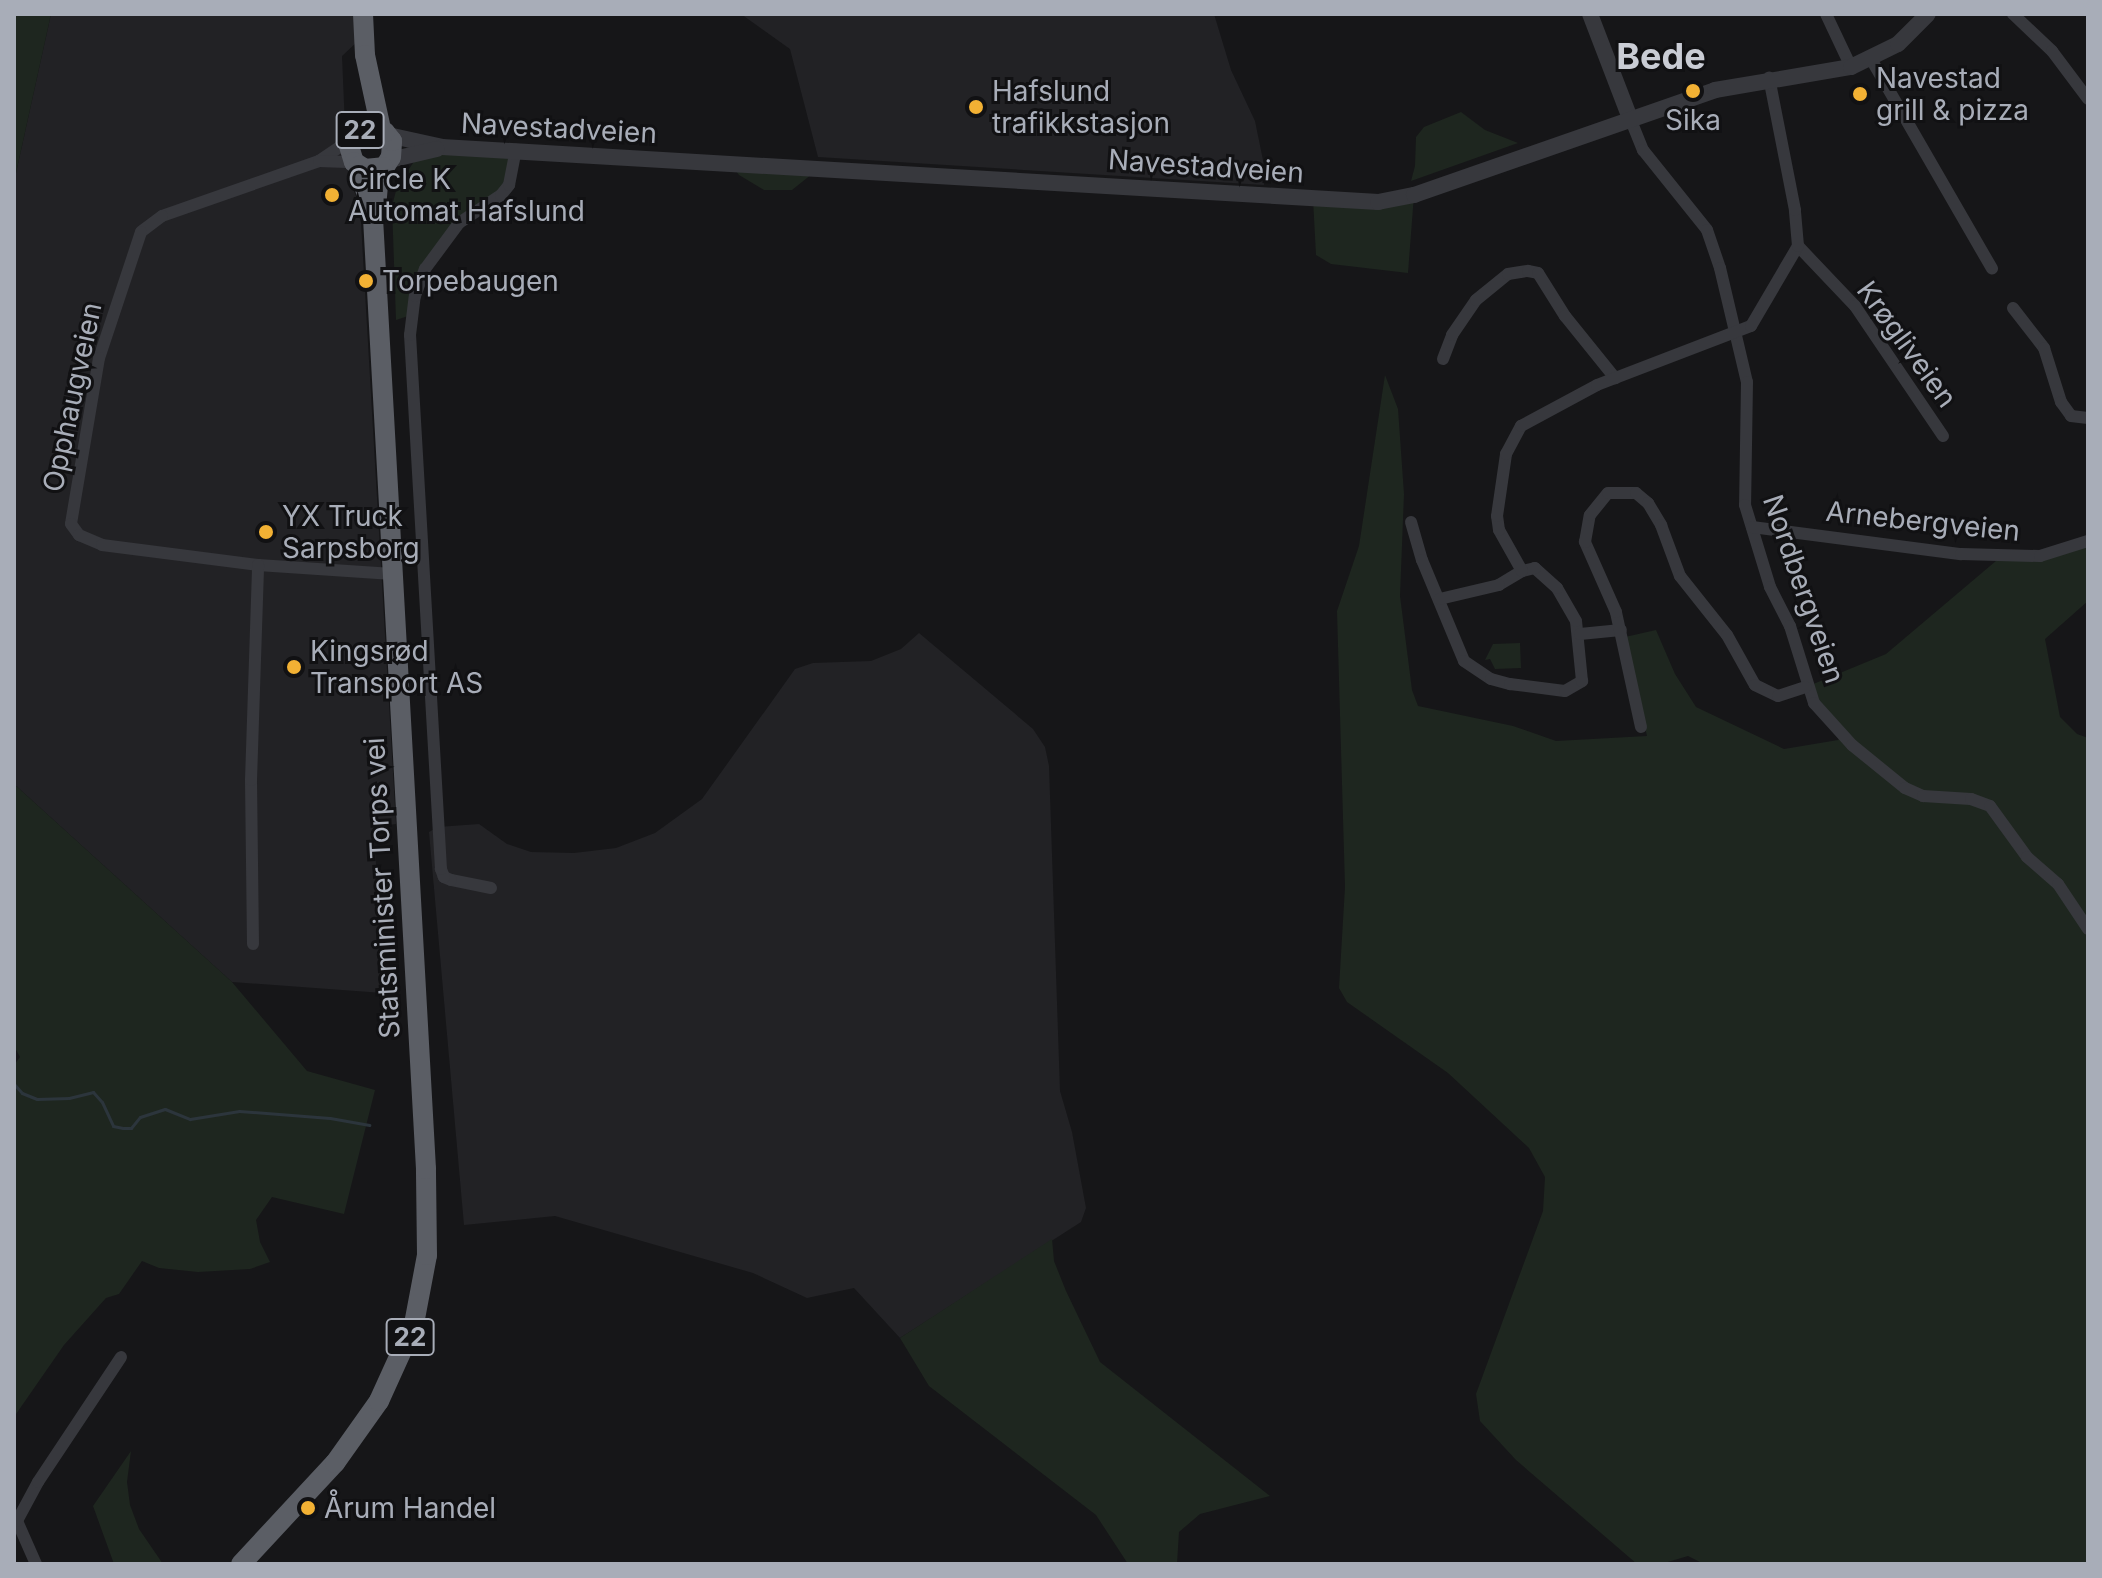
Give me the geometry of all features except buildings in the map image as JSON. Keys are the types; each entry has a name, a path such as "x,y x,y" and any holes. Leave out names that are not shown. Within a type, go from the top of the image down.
{"highway":[{"name":"22","path":"363,14 365,55 350,153 356,164 371,170 386,163 393,147 385,132 365,55"},
{"name":"22","path":"355,135 369,127 385,132"},
{"name":"Statsminister Torps vei","path":"373,219 386,163"},
{"name":"Statsminister Torps vei","path":"241,1564 335,1463 364,1425 406,1348 423,1293 427,1255 426,1169 373,219 356,164"}],"street":[{"name":"Nordbergveien","path":"1590,14 1630,118 1652,163 1707,230 1737,334 1747,396 1742,483 1770,587 1790,626 1806,687 1814,703 1843,736 1905,788 1923,796 1971,799 1990,806 2027,857 2058,884 2088,929"},
{"path":"1826,14 1851,67"},
{"name":"Navestadveien","path":"385,132 442,147 1378,202 1414,195 1715,90 1769,78 1851,67 1898,44 1928,14"},
{"path":"2013,14 2052,51 2088,99"},
{"path":"1871,59 1992,269"},
{"path":"1522,571 1499,530 1497,516 1506,454 1513,437 1534,417 1615,378 1737,334 1759,317 1798,246 1795,210 1769,78"},
{"path":"319,161 355,135"},
{"name":"Navestadveien","path":"386,163 442,147"},
{"path":"491,888 451,880 444,877 441,869 410,335 415,296 425,269 459,223 501,195 509,185 516,150"},
{"path":"319,161 356,164"},
{"name":"Opphaugveien","path":"319,161 162,216 141,232 99,358 71,524 79,535 102,545 258,565 393,574"},
{"name":"Krøgliveien","path":"1798,246 1855,306 1943,436"},
{"path":"1443,359 1452,335 1476,300 1508,274 1528,271 1538,273 1565,316 1615,378"},
{"path":"2013,308 2044,348 2061,402 2071,416 2088,418"},
{"path":"1641,727 1627,674 1621,630 1589,553 1585,528 1598,502 1608,493 1636,493 1655,513 1680,576 1727,635 1755,685 1778,696 1806,687"},
{"path":"1411,522 1422,560 1464,661 1491,679 1510,684 1565,691 1575,688 1582,681 1580,634 1576,621 1547,575 1535,568 1522,571 1499,585 1440,599"},
{"name":"Arnebergveien","path":"1752,527 1961,554 2040,556 2088,541"},
{"path":"253,944 251,780 258,565"},
{"path":"1580,634 1621,630"},
{"path":"36,1564 17,1521 38,1482 121,1357"}],"shaded area":[{"path":"14,14 51,14 14,182"},
{"path":"51,14 355,14 357,42 342,56 345,127 350,181 360,206 396,824 374,827 383,993 232,982 14,784 14,182"},
{"path":"741,14 1214,14 1231,70 1255,121 1265,170 1264,185 818,157 790,49"},
{"path":"1461,112 1485,130 1518,143 1411,181 1416,137 1424,127"},
{"path":"516,150 509,185 438,248 411,315 396,320 392,206 397,187 415,160 431,155"},
{"path":"731,164 817,170 792,190 764,190 739,175"},
{"path":"1414,195 1408,273 1331,264 1316,255 1313,199"},
{"path":"1385,375 1398,409 1404,494 1400,596 1412,690 1418,706 1513,726 1556,741 1647,736 1625,637 1656,630 1675,674 1696,707 1784,749 1838,740 1842,736 1806,687 1886,654 2003,555 2040,556 2088,541 2088,601 2045,639 2060,717 2077,734 2088,738 2088,1564 1704,1564 1688,1556 1661,1564 1637,1564 1516,1460 1480,1421 1476,1394 1543,1211 1545,1177 1529,1148 1448,1073 1347,1002 1339,988 1345,887 1337,611 1359,546"},
{"path":"919,633 1033,729 1045,747 1049,766 1060,1091 1072,1132 1086,1208 1081,1222 900,1338 854,1288 807,1298 753,1273 555,1216 464,1225 429,832 438,827 479,824 507,844 531,852 574,853 616,848 655,833 702,799 795,669 813,663 871,661 901,649"},
{"path":"1520,643 1521,668 1495,669 1490,659 1485,660 1493,644"},
{"path":"14,784 232,982 307,1071 375,1090 344,1214 272,1197 256,1220 260,1242 270,1262 250,1269 198,1272 159,1268 142,1261 119,1294 106,1298 64,1345 14,1417 14,1065 20,1057 14,1046"},
{"path":"1052,1239 1054,1261 1100,1362 1270,1496 1200,1514 1179,1532 1177,1564 1128,1564 1096,1515 929,1386 900,1338"},
{"path":"131,1451 127,1482 130,1505 139,1529 163,1564 114,1564 93,1506"}],"waterway":[{"path":"14,1084 22,1093 37,1099 69,1098 93,1092 102,1102 113,1126 123,1128 131,1128 140,1117 165,1109 190,1119 239,1111 330,1118 369,1125"}],"place":[{"name":"Sika","path":"1693,91"},
{"name":"Navestad grill & pizza","path":"1860,94"},
{"name":"Hafslund trafikkstasjon","path":"976,107"},
{"name":"Circle K Automat Hafslund","path":"332,195"},
{"name":"Torpebaugen","path":"366,281"},
{"name":"YX Truck Sarpsborg","path":"266,532"},
{"name":"Kingsrød Transport AS","path":"294,667"},
{"name":"Årum Handel","path":"308,1508"}],"district":[{"name":"Bede","path":"1661,57"}]}
